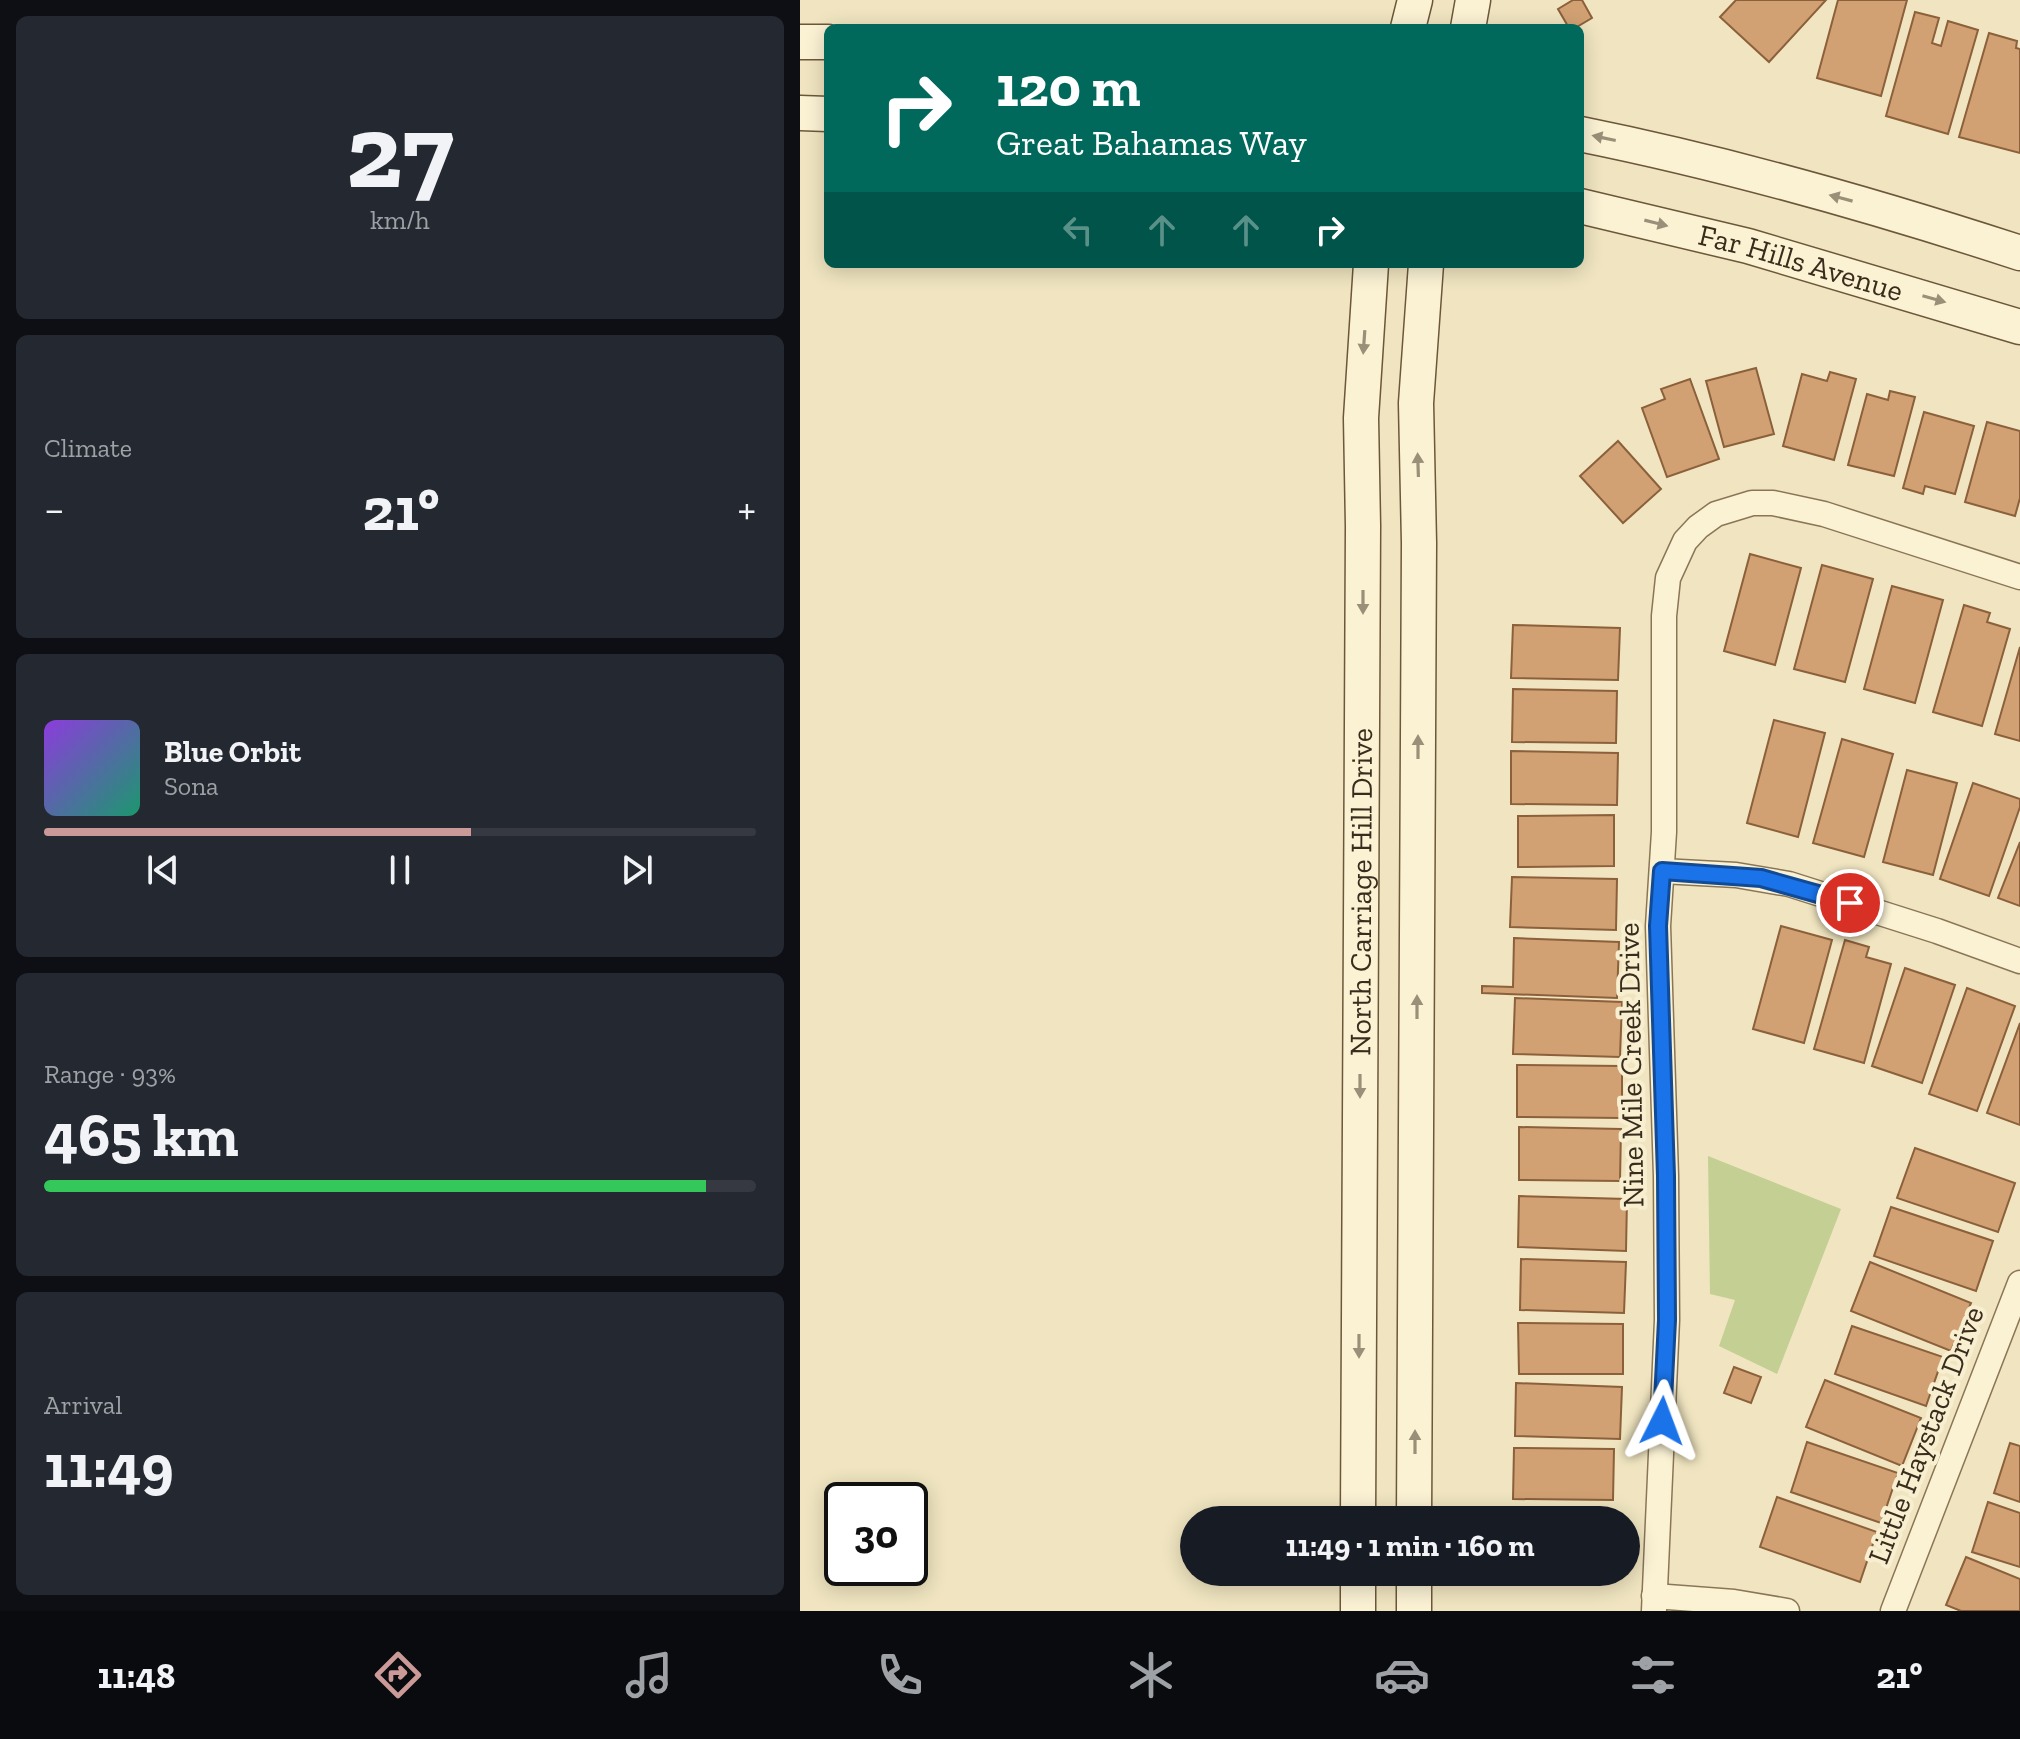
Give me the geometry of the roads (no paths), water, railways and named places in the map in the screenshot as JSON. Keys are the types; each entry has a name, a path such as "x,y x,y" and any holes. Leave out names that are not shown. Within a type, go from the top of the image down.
{"street":[{"path":"1409,24 1415,0"},
{"path":"1469,24 1473,0"},
{"path":"800,42 824,42"},
{"path":"800,113 824,114"},
{"path":"1584,135 1661,150 1765,177 1916,219 2020,253"},
{"name":"Far Hills Avenue","path":"1584,207 1748,246 2020,327"},
{"name":"North Carriage Hill Drive","path":"1358,1506 1361,418 1371,268"},
{"name":"North Carriage Hill Drive","path":"1414,1506 1419,543 1416,403 1426,268"},
{"name":"Nine Mile Creek Drive","path":"1654,1603 1667,1320 1658,926 1662,871 1665,594 1675,559 1698,527 1716,514 1733,506 1773,503 1824,514 2020,577"},
{"path":"1662,871 1736,875 1789,884 2020,961"},
{"name":"Little Haystack Drive","path":"1893,1611 2020,1283"},
{"path":"1358,1586 1358,1611"},
{"path":"1414,1586 1414,1611"},
{"path":"1654,1603 1720,1600 1787,1611"}]}
